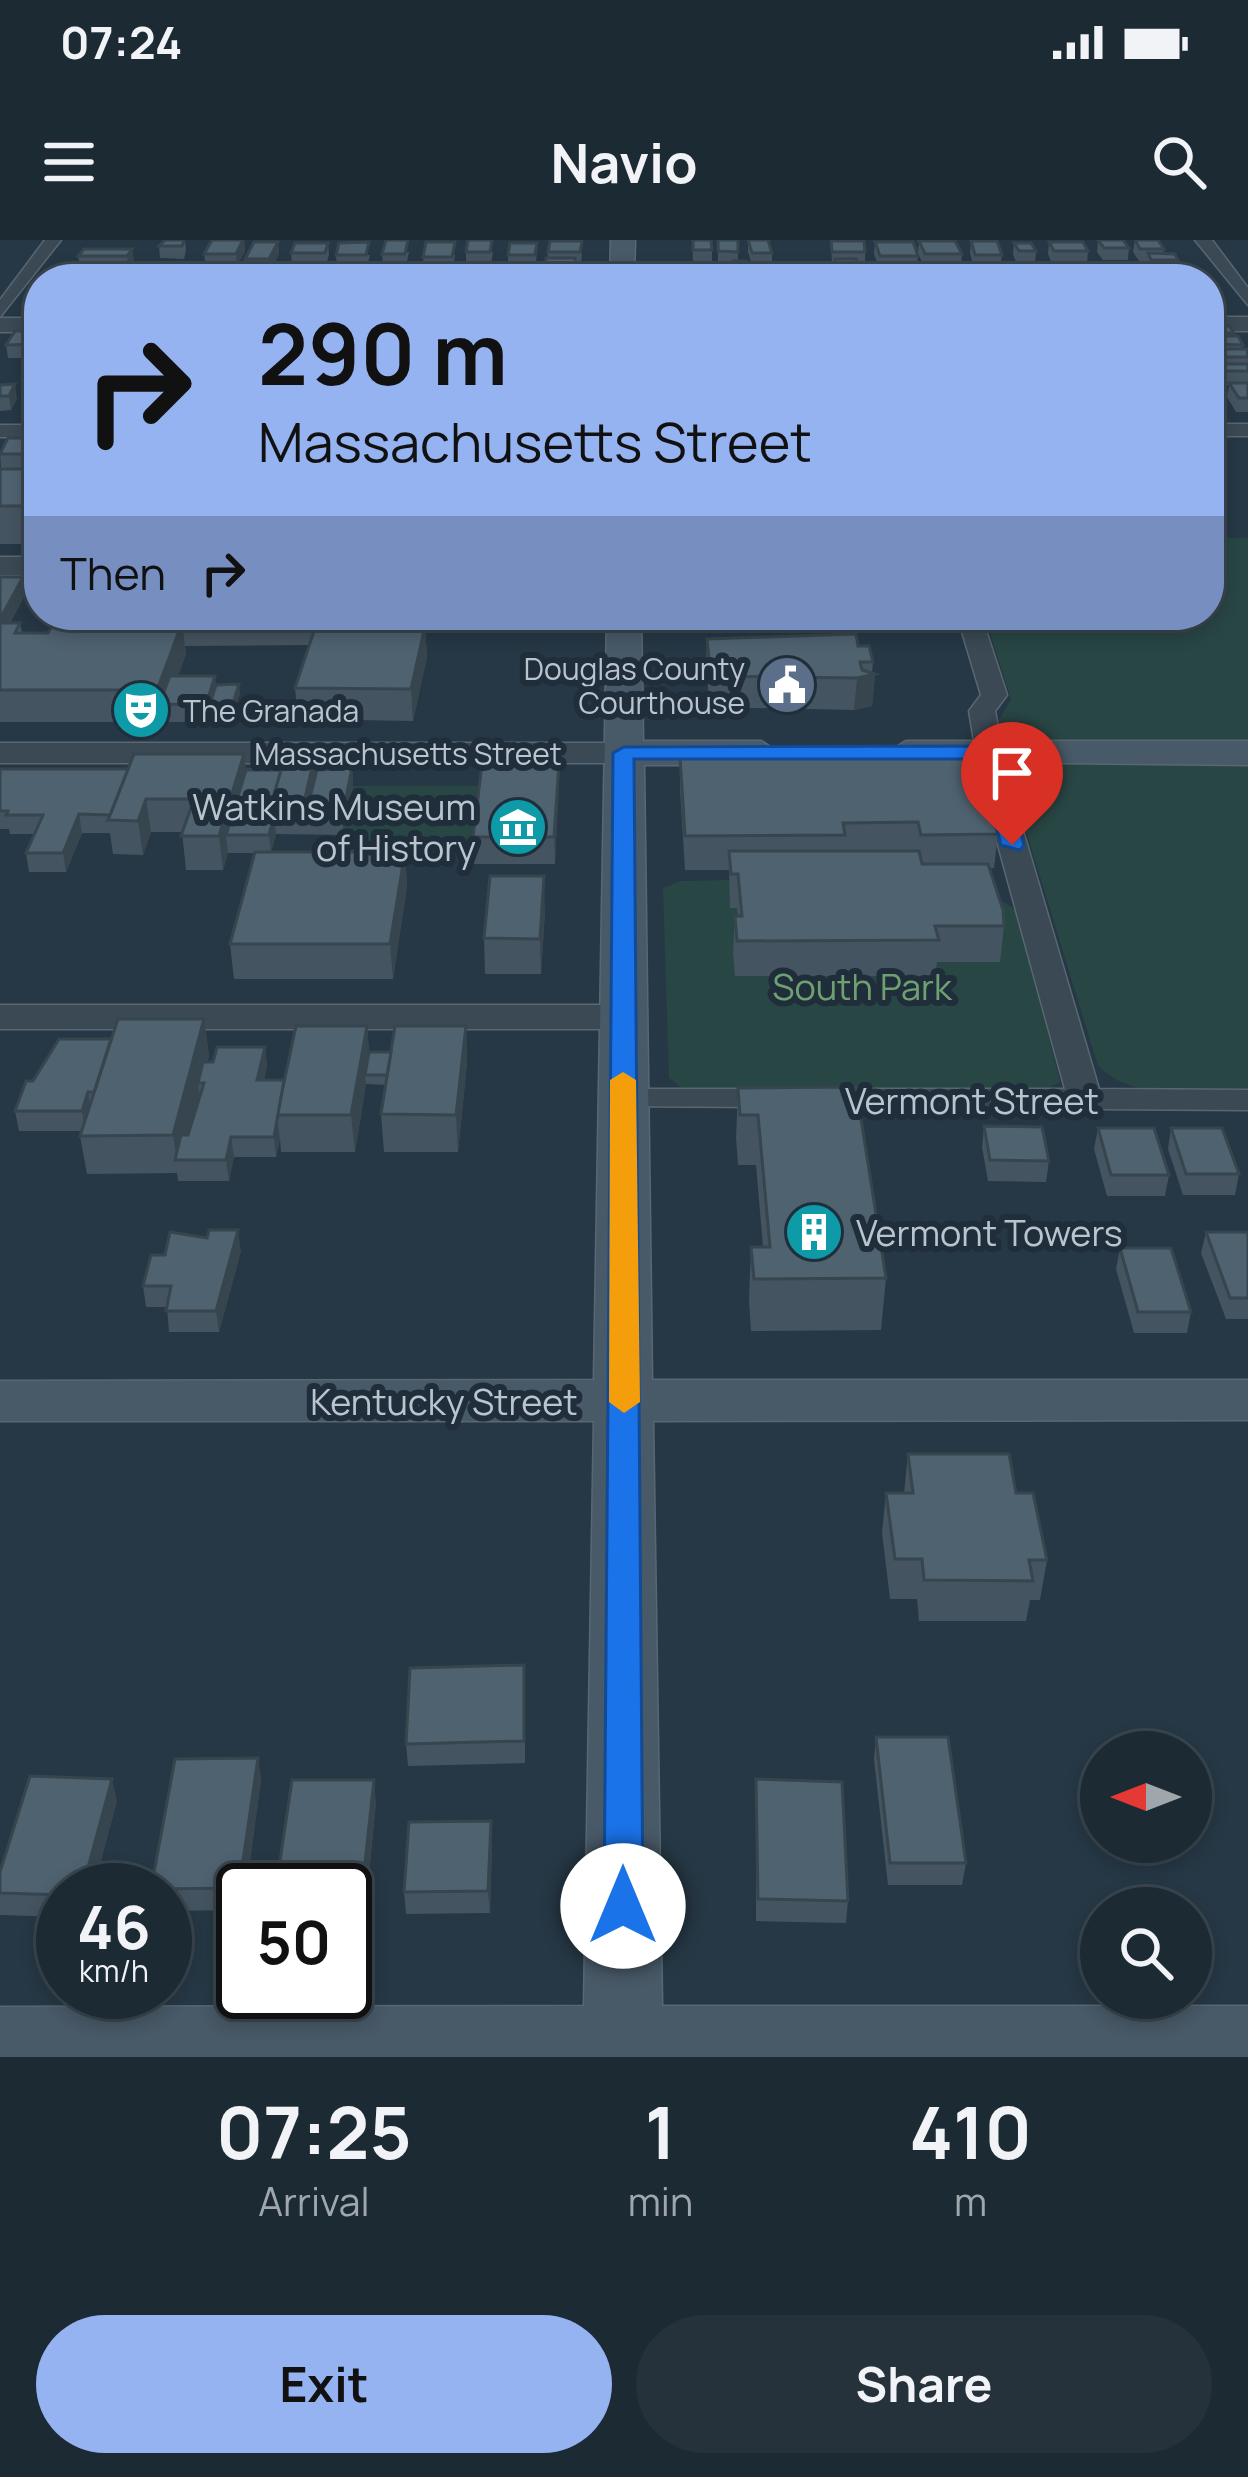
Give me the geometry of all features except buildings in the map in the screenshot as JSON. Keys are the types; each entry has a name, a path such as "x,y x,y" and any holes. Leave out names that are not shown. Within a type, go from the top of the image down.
{"main road":[{"path":"623,2050 624,630"},
{"name":"Massachusetts Street","path":"624,753 807,753"},
{"path":"875,753 1248,753"},
{"name":"Kentucky Street","path":"0,1402 1248,1400"},
{"path":"0,2043 623,2050 1248,2042"}],"street":[{"path":"1224,268 1248,300"},
{"path":"0,312 24,279"},
{"path":"974,630 994,695 982,711 988,753 1085,1100"},
{"name":"Massachusetts Street","path":"0,753 624,753"},
{"path":"0,1017 624,1018"},
{"name":"Vermont Street","path":"623,1100 1248,1100"}],"green space":[{"path":"1224,538 1248,538 1248,1090 1149,1090 1113,1078 1098,1066 1012,785 999,720 1011,699 989,630 1224,630"},
{"path":"353,786 482,786 474,854 339,854"},
{"name":"South Park","path":"860,879 959,888 996,898 1018,914 1060,1082 1044,1090 683,1089 669,1078 663,888 681,881"}],"slow traffic":[{"path":"623,1080 624,1402"}],"place":[{"name":"Douglas County Courthouse","path":"787,685"},
{"name":"The Granada","path":"141,710"},
{"name":"Watkins Museum of History","path":"518,827"},
{"name":"Vermont Towers","path":"814,1232"}],"route":[{"path":"623,1906 624,753 988,753 1012,845"}]}
